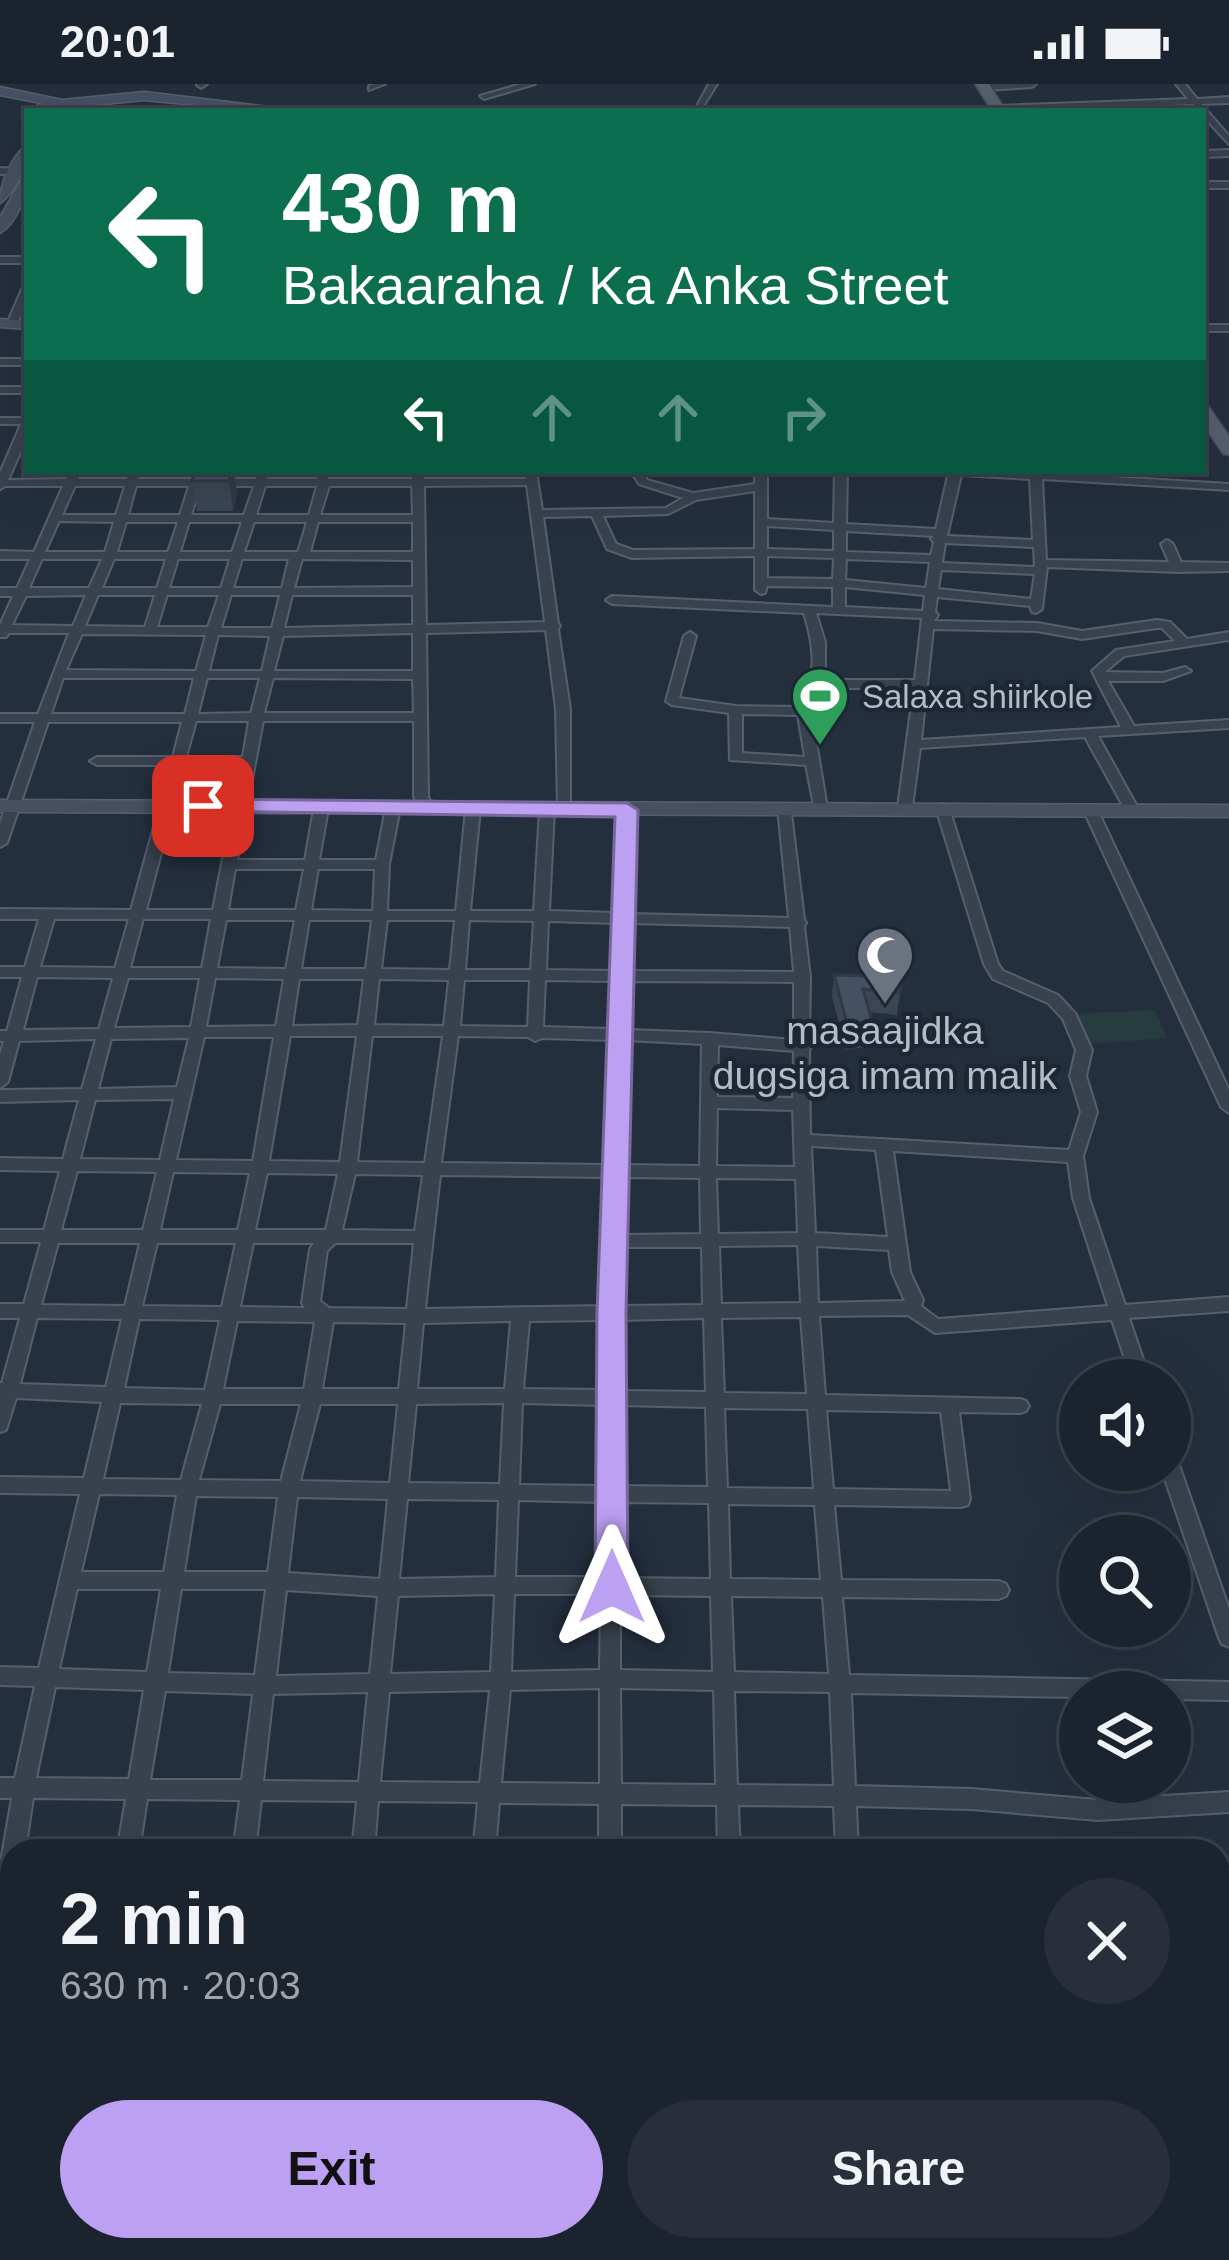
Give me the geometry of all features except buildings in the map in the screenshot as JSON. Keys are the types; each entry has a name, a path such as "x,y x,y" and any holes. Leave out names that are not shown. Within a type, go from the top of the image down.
{"main road":[{"path":"1206,416 1229,450"}],"street":[{"path":"484,96 532,84"},
{"path":"699,106 713,84"},
{"path":"983,86 1032,84"},
{"path":"1180,84 1202,108"},
{"path":"0,94 54,107 117,96 185,98 208,106 244,108"},
{"path":"173,108 185,98"},
{"path":"1038,108 1229,100"},
{"path":"1206,113 1229,141"},
{"path":"1206,127 1229,126"},
{"path":"0,199 17,174"},
{"path":"0,229 17,174"},
{"path":"0,450 21,450"},
{"path":"0,484 21,450"},
{"path":"639,474 643,482 693,497"},
{"path":"760,474 760,606"},
{"path":"839,610 841,474"},
{"path":"905,807 931,620 937,536 954,474"},
{"path":"985,474 1229,487"},
{"path":"0,484 73,477 531,477 563,709 535,1036"},
{"path":"73,477 1,633 78,628 278,632 554,626"},
{"path":"0,843 7,806 110,555 132,478"},
{"path":"150,630 196,478"},
{"path":"0,1425 4,1390 72,1165 86,1096 177,762 262,478"},
{"path":"303,555 323,478"},
{"path":"419,478 421,797 424,804 438,808"},
{"path":"1036,479 1041,567 1037,627"},
{"path":"535,514 668,511 693,497 760,487"},
{"path":"595,511 611,546 625,553 837,554 1041,567 1229,567"},
{"path":"57,518 418,519"},
{"path":"760,522 1037,544"},
{"path":"1167,544 1178,568"},
{"path":"0,555 417,556"},
{"path":"16,1839 110,1395 197,1035 256,721 295,558 303,555"},
{"path":"762,582 839,584 1037,603"},
{"path":"0,592 417,591"},
{"path":"611,600 839,610 1082,635 1161,624 1182,641"},
{"path":"809,609 819,642 818,684 804,711 820,808"},
{"path":"690,636 672,701 736,710 804,711"},
{"path":"1128,728 1099,677 1098,671 1113,656 1229,636"},
{"path":"1099,677 1162,676 1185,670"},
{"path":"58,674 417,675"},
{"path":"818,684 919,684"},
{"path":"736,710 735,757 810,761"},
{"path":"0,718 256,721 422,717"},
{"path":"914,744 1229,724"},
{"path":"1090,734 1132,810"},
{"path":"97,761 249,761"},
{"path":"7,806 1229,811"},
{"path":"325,1315 311,1303 319,1249 333,1235 348,1167 380,915 382,864 394,808"},
{"path":"785,808 799,923 804,1046 800,1104 821,1498 840,1685 846,1839"},
{"path":"943,808 991,964 998,975 1053,999 1070,1017 1084,1050 1078,1076 1089,1112 1075,1156 1081,1198 1134,1359"},
{"path":"130,1839 188,1487 213,1396 260,1166 321,809"},
{"path":"364,1839 423,1238 451,1034 473,809"},
{"path":"610,1839 611,1313 627,810"},
{"path":"1091,811 1229,1107"},
{"path":"230,865 382,864"},
{"path":"0,914 462,915 799,923"},
{"path":"0,1082 7,1036 48,914"},
{"path":"0,972 802,977"},
{"path":"7,1036 451,1034 710,1038 804,1046"},
{"path":"710,1038 708,1171 729,1839"},
{"path":"0,1096 183,1094"},
{"path":"707,1102 800,1104"},
{"path":"802,1140 1075,1156"},
{"path":"884,1148 901,1271 914,1300 911,1308"},
{"path":"0,1164 805,1173"},
{"path":"0,1236 423,1238"},
{"path":"615,1241 807,1239 896,1244"},
{"path":"0,1311 134,1309 229,1315 416,1316 811,1306 911,1308 935,1326 1229,1304"},
{"path":"486,1839 501,1679 521,1314"},
{"path":"246,1839 289,1491 312,1398 325,1315"},
{"path":"4,1390 1020,1406"},
{"path":"0,1485 961,1499 949,1406"},
{"path":"1179,1491 1229,1638"},
{"path":"69,1580 276,1581 388,1588 999,1590"},
{"path":"0,1676 266,1685 609,1679 1229,1691"},
{"path":"0,1788 844,1796 971,1799 1098,1810 1229,1802"}],"green space":[{"path":"1155,1010 1167,1038 1087,1044 1073,1014"}],"place":[{"name":"Salaxa shiirkole","path":"820,747"},
{"name":"masaajidka dugsiga imam malik","path":"885,1006"}],"route":[{"path":"203,806 627,810 611,1313 612,1587"}]}
